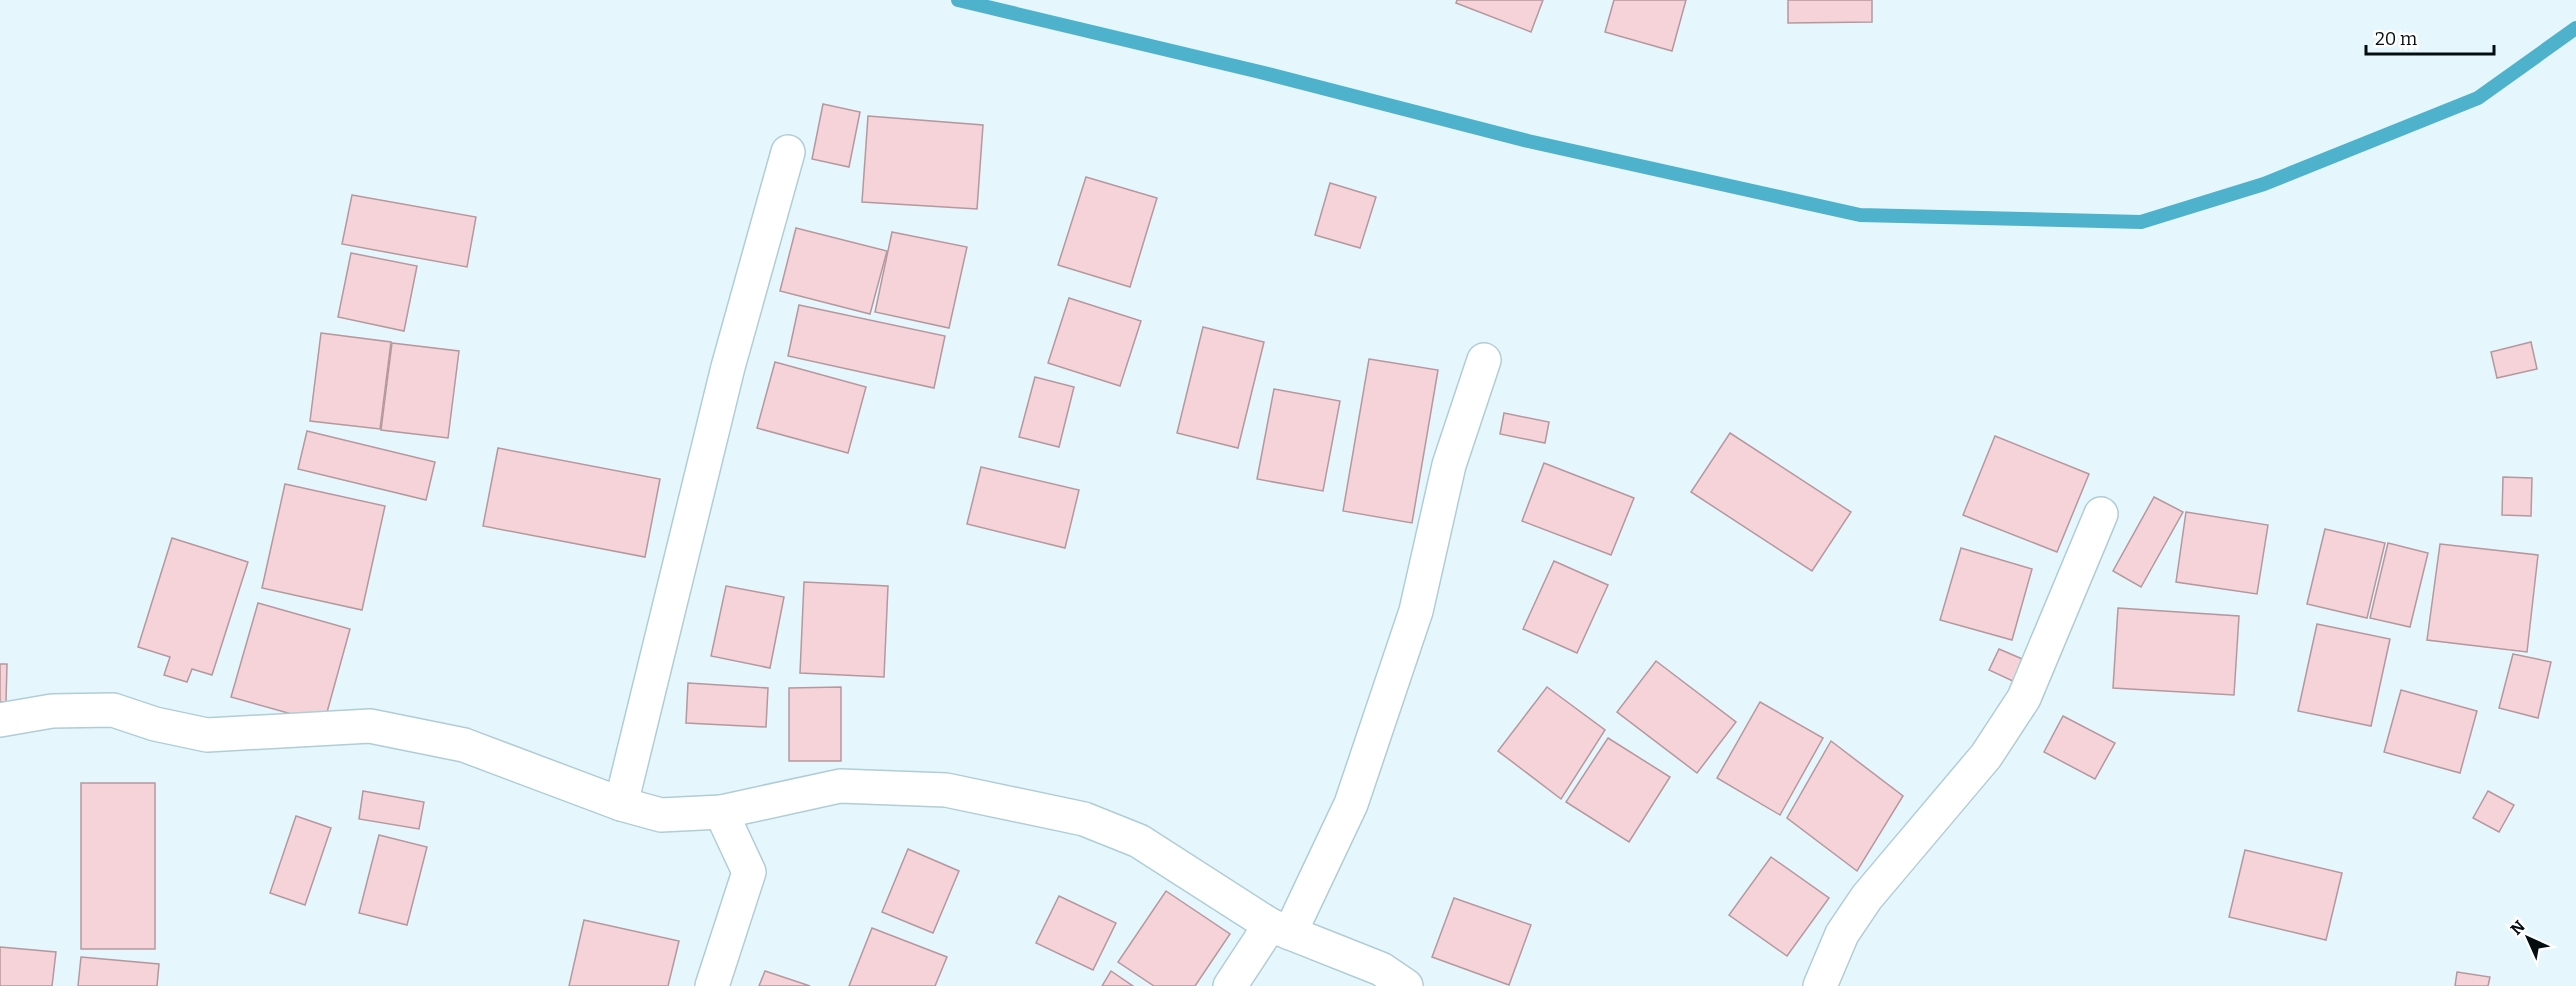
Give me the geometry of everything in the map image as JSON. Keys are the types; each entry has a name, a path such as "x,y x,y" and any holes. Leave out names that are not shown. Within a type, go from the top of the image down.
{"street":[{"path":"621,804 728,367 788,153"},
{"path":"1230,986 1280,929 1351,804 1416,611 1449,465 1485,360"},
{"path":"1820,986 1842,934 1867,897 1986,756 2024,698 2101,514"},
{"path":"0,720 52,711 113,710 155,724 207,735 369,726 464,745 621,804 661,815 721,812 840,786 946,790 1084,819 1139,841 1280,929 1381,969 1406,986"},
{"path":"712,986 749,872 721,812"}],"building":[{"path":"1457,0 1543,0 1531,32 1456,3"},
{"path":"1614,0 1686,0 1672,51 1605,32"},
{"path":"1788,0 1872,0 1872,22 1788,23"},
{"path":"823,104 860,112 849,167 812,159"},
{"path":"868,116 983,125 977,209 862,202"},
{"path":"1086,177 1157,198 1130,287 1058,265"},
{"path":"1330,183 1376,197 1360,248 1315,235"},
{"path":"352,195 476,217 467,267 342,244"},
{"path":"796,228 887,251 870,314 780,291"},
{"path":"892,232 967,247 949,328 875,312"},
{"path":"351,253 417,266 404,331 338,317"},
{"path":"1069,298 1141,321 1120,386 1048,363"},
{"path":"799,305 945,336 934,388 788,356"},
{"path":"1203,327 1264,342 1238,448 1177,433"},
{"path":"321,333 391,342 380,429 310,421"},
{"path":"2531,342 2537,369 2497,378 2491,352"},
{"path":"392,343 459,351 448,438 381,430"},
{"path":"1369,359 1438,370 1412,523 1343,511"},
{"path":"775,362 866,387 848,453 757,428"},
{"path":"1035,377 1074,387 1059,447 1019,437"},
{"path":"1274,389 1340,401 1323,491 1257,479"},
{"path":"1504,413 1549,422 1545,443 1500,434"},
{"path":"307,431 435,462 426,500 298,469"},
{"path":"1730,433 1851,512 1812,571 1691,492"},
{"path":"1995,436 2089,474 2057,552 1963,515"},
{"path":"498,448 660,479 645,557 483,526"},
{"path":"1544,463 1634,498 1611,555 1522,521"},
{"path":"981,467 1079,490 1065,548 967,524"},
{"path":"2503,477 2532,478 2531,516 2502,515"},
{"path":"285,484 385,506 362,610 262,588"},
{"path":"2154,497 2183,512 2141,587 2113,571"},
{"path":"2186,512 2268,525 2257,594 2176,582"},
{"path":"2325,529 2385,543 2367,618 2307,604"},
{"path":"172,538 248,562 212,675 192,669 187,682 164,675 170,657 138,647"},
{"path":"2388,543 2428,553 2410,627 2370,618"},
{"path":"2440,544 2538,555 2527,652 2427,640"},
{"path":"1961,548 2032,569 2012,640 1940,620"},
{"path":"1554,561 1608,585 1577,653 1523,629"},
{"path":"804,582 888,586 884,677 800,673"},
{"path":"726,586 784,597 770,668 711,656"},
{"path":"258,603 350,629 324,723 231,697"},
{"path":"2118,608 2239,616 2234,695 2113,688"},
{"path":"2317,624 2390,639 2371,726 2298,711"},
{"path":"1999,649 2027,661 2017,683 1989,670"},
{"path":"2513,654 2551,662 2538,718 2499,708"},
{"path":"1656,661 1736,722 1697,773 1617,712"},
{"path":"0,664 7,664 6,702 0,702"},
{"path":"688,683 768,688 766,727 686,723"},
{"path":"841,687 841,761 789,761 789,688"},
{"path":"1547,687 1605,730 1561,799 1498,751"},
{"path":"2401,690 2477,711 2460,773 2384,752"},
{"path":"1760,702 1823,738 1780,815 1717,778"},
{"path":"2063,716 2115,743 2095,779 2044,752"},
{"path":"1608,738 1670,777 1629,842 1566,802"},
{"path":"1831,741 1903,796 1857,871 1787,818"},
{"path":"81,783 155,783 155,949 81,949"},
{"path":"363,791 424,802 419,829 359,819"},
{"path":"2488,791 2514,805 2499,832 2473,818"},
{"path":"296,816 331,828 305,905 270,893"},
{"path":"379,835 427,847 407,925 359,913"},
{"path":"908,849 959,871 933,933 882,912"},
{"path":"2245,850 2342,873 2326,940 2229,917"},
{"path":"1771,857 1829,898 1787,956 1729,915"},
{"path":"1166,891 1230,934 1195,986 1154,986 1118,962"},
{"path":"1059,896 1116,923 1093,970 1036,943"},
{"path":"1454,898 1531,925 1509,985 1432,957"},
{"path":"584,920 679,941 668,986 569,986"},
{"path":"872,928 947,957 935,986 849,986"},
{"path":"0,947 56,952 52,986 0,986"},
{"path":"81,957 159,964 157,986 78,986"},
{"path":"765,971 810,986 759,986"},
{"path":"1111,971 1133,986 1102,986"},
{"path":"2457,972 2490,977 2488,986 2455,986"}],"waterway":[{"path":"958,0 1260,72 1528,141 1860,215 2141,222 2264,184 2478,98 2576,28"}]}
